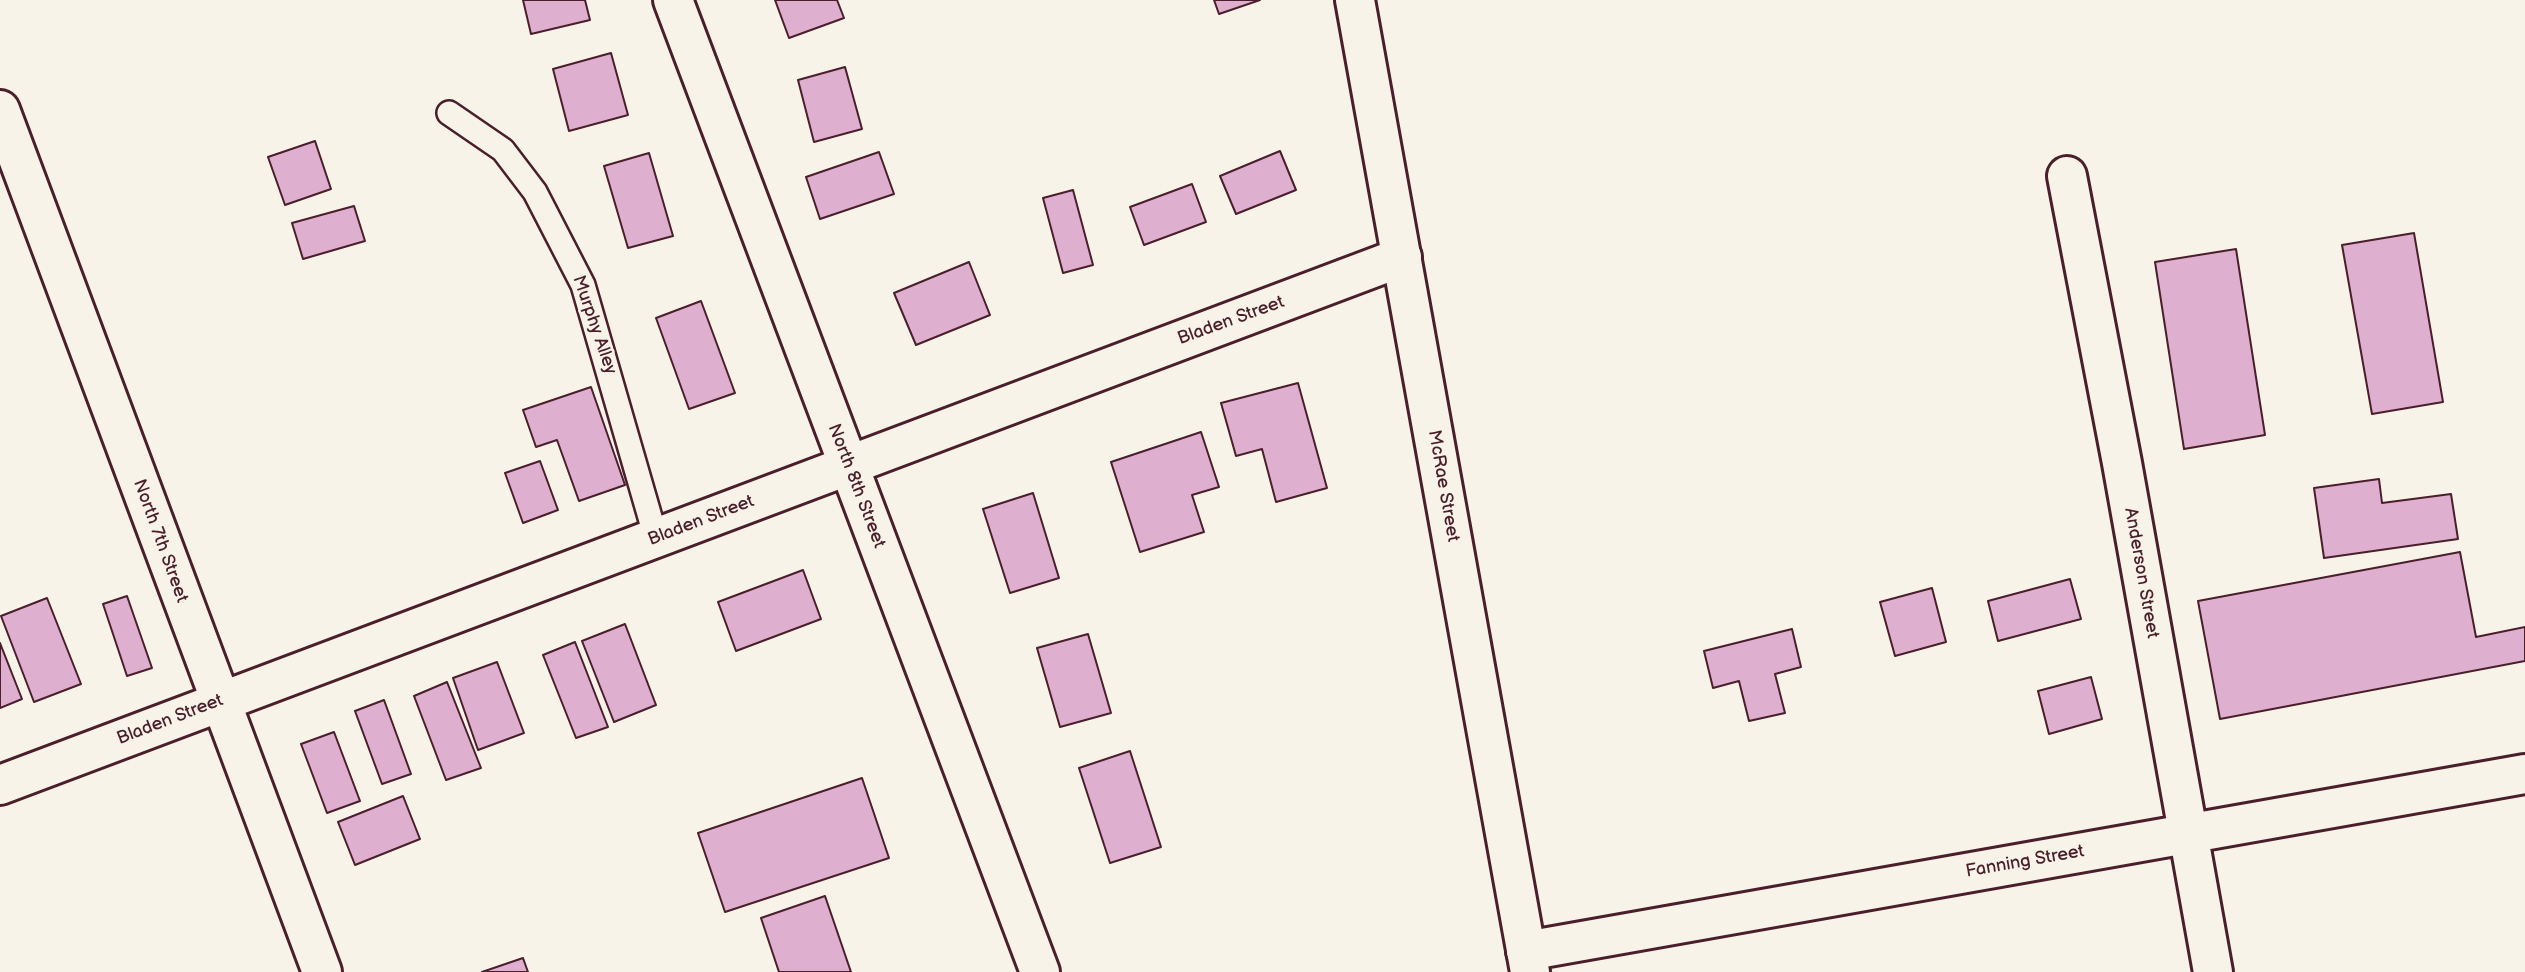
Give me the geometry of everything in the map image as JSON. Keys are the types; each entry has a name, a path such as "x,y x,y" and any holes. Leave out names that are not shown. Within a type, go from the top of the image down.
{"street":[{"name":"North 8th Street","path":"673,0 1040,972"},
{"name":"McRae Street","path":"1355,0 1528,961"},
{"name":"North 7th Street","path":"0,110 322,972"},
{"name":"Anderson Street","path":"2067,176 2213,972"},
{"name":"Bladen Street","path":"0,785 1402,257"},
{"name":"Fanning Street","path":"1528,961 2188,834 2525,774"}],"lane":[{"name":"Murphy Alley","path":"449,113 503,150 535,192 583,285 656,538"}],"building":[{"path":"523,0 585,0 590,20 531,34"},
{"path":"775,0 837,0 844,18 789,38"},
{"path":"1214,0 1260,0 1219,14"},
{"path":"611,53 628,115 569,131 553,69"},
{"path":"845,67 862,129 814,142 798,80"},
{"path":"315,141 331,189 285,205 268,157"},
{"path":"1280,151 1296,190 1236,214 1220,176"},
{"path":"879,152 894,194 820,219 806,177"},
{"path":"649,153 673,236 628,248 604,166"},
{"path":"1192,184 1206,222 1144,245 1130,207"},
{"path":"1073,190 1093,265 1063,273 1043,198"},
{"path":"354,206 365,241 303,259 292,223"},
{"path":"2414,233 2443,402 2372,414 2342,245"},
{"path":"2236,249 2265,435 2184,449 2155,262"},
{"path":"969,262 990,315 916,345 894,293"},
{"path":"701,301 735,393 689,409 656,318"},
{"path":"1298,383 1327,488 1276,502 1262,449 1236,456 1221,403"},
{"path":"591,387 625,485 579,501 557,440 536,447 523,410"},
{"path":"1201,432 1219,487 1192,495 1204,532 1140,552 1111,462"},
{"path":"540,461 558,510 523,523 505,473"},
{"path":"2379,479 2382,503 2451,494 2458,539 2324,558 2314,488"},
{"path":"1033,493 1059,578 1010,593 983,509"},
{"path":"2460,552 2476,637 2525,627 2525,661 2220,719 2198,601"},
{"path":"803,570 821,619 736,651 718,602"},
{"path":"2070,579 2081,619 1998,641 1988,601"},
{"path":"1932,588 1946,642 1895,656 1880,602"},
{"path":"127,596 152,668 127,676 103,604"},
{"path":"47,598 81,684 34,702 1,616"},
{"path":"625,624 656,705 614,722 582,641"},
{"path":"1792,629 1801,667 1775,674 1785,713 1749,721 1739,681 1713,688 1704,651"},
{"path":"1088,634 1111,713 1060,727 1037,648"},
{"path":"575,642 608,727 576,738 543,655"},
{"path":"0,643 22,699 0,708"},
{"path":"497,662 524,733 478,750 453,678"},
{"path":"2091,677 2102,719 2049,734 2038,691"},
{"path":"447,682 481,768 446,780 414,696"},
{"path":"384,700 411,774 382,784 355,711"},
{"path":"334,732 360,801 327,813 301,744"},
{"path":"1130,751 1161,847 1110,863 1079,768"},
{"path":"862,778 889,858 725,912 698,833"},
{"path":"403,796 420,839 355,865 338,822"},
{"path":"825,896 851,972 779,972 761,918"},
{"path":"523,958 528,972 482,972"}]}
